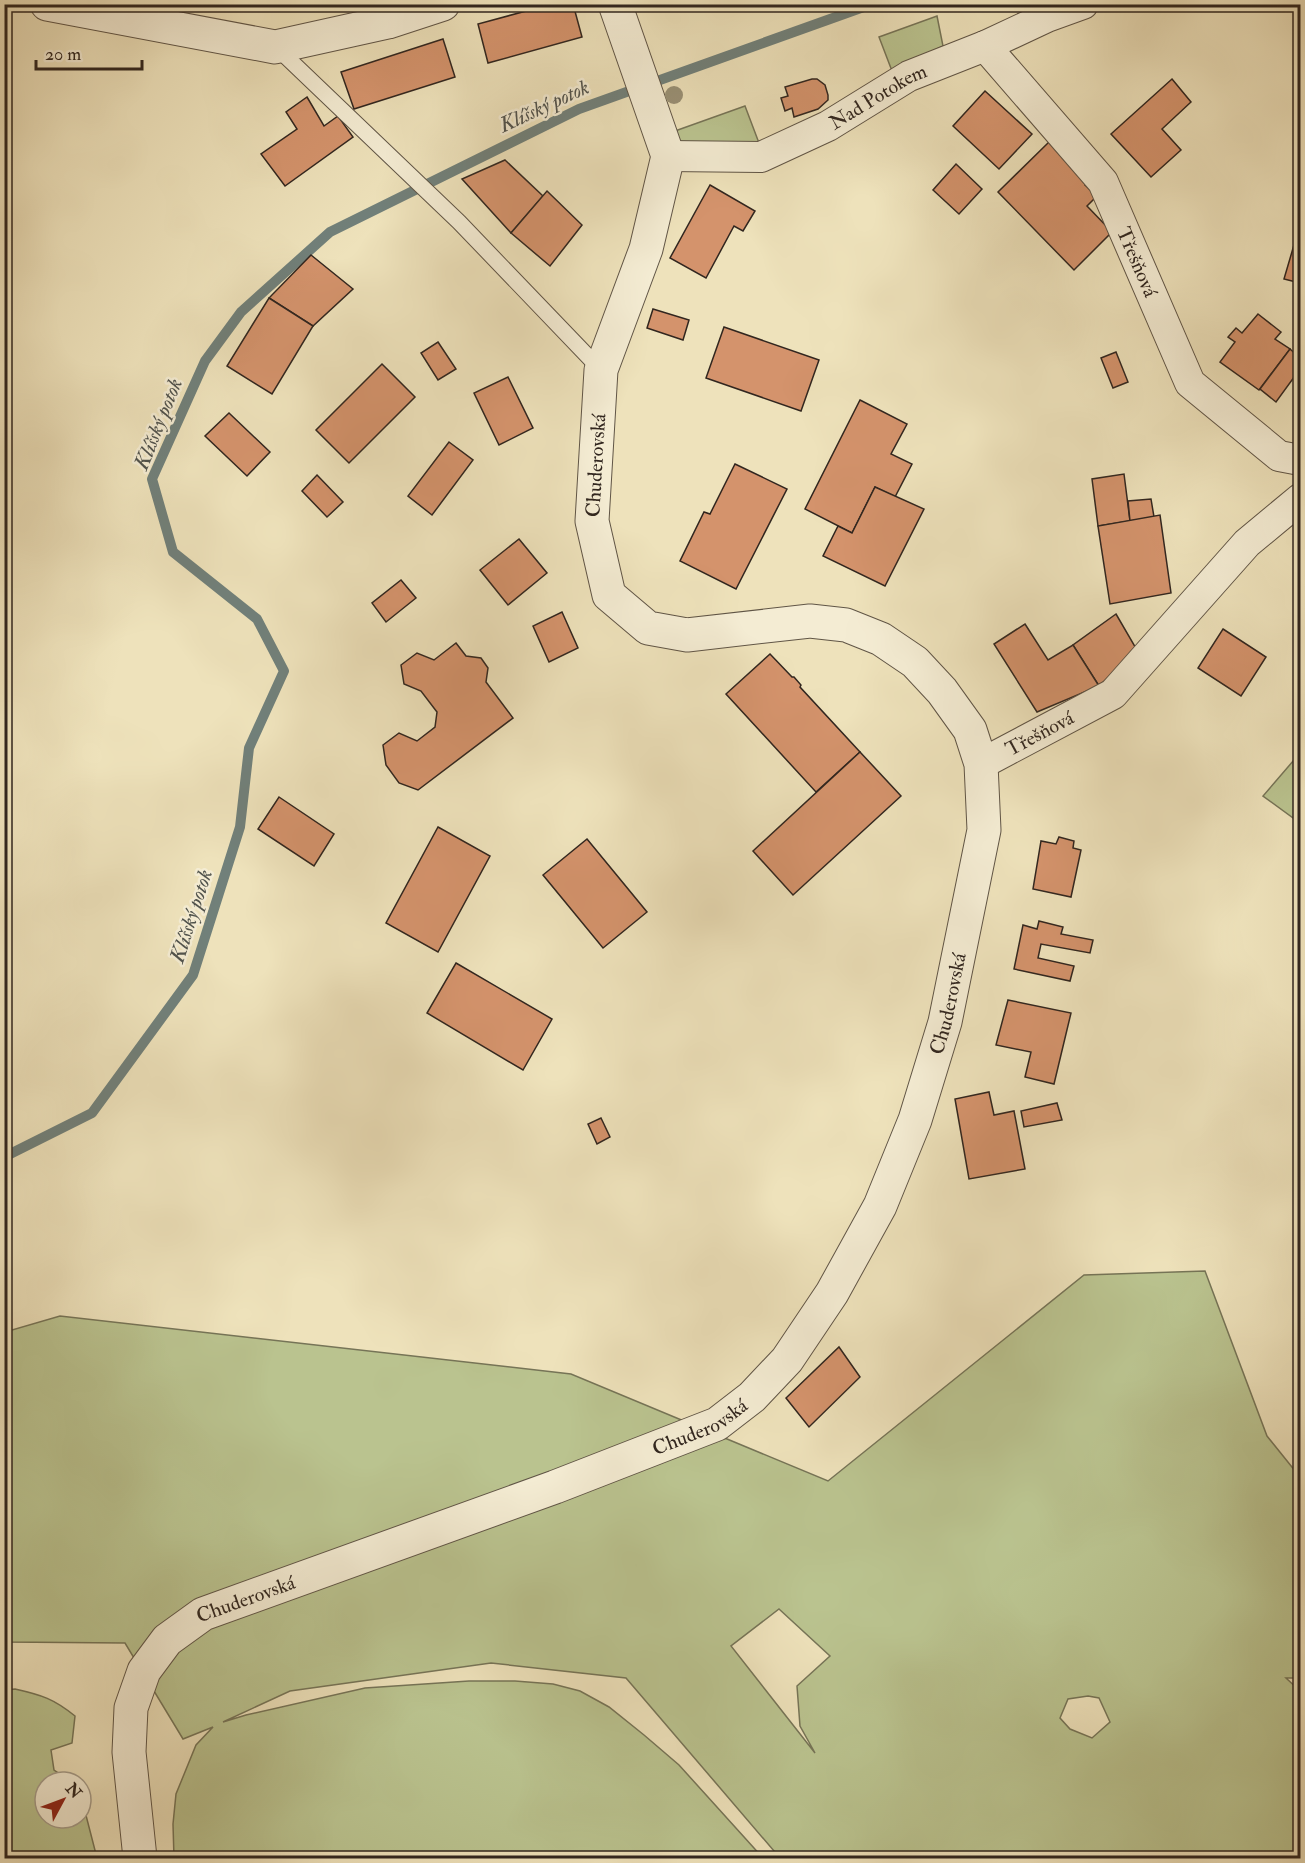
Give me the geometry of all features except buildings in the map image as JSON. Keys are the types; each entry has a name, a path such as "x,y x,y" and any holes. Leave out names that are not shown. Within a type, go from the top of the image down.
{"street":[{"path":"47,4 275,47 388,22 443,4"},
{"path":"615,4 668,156"},
{"name":"Nad Potokem","path":"668,156 761,157 828,126 909,76 1083,4"},
{"name":"Třešňová","path":"985,46 1103,182 1191,383 1279,456 1300,460"},
{"name":"Chuderovská","path":"140,1858 129,1752 131,1708 144,1671 166,1640 203,1614 555,1487 717,1424 752,1397 786,1360 832,1293 880,1206 915,1120 945,1022 984,830 981,764 970,730 942,691 915,662 882,639 846,625 810,621 687,635 648,628 609,595 592,521 601,370 646,249 668,156"},
{"name":"Třešňová","path":"981,764 1113,694 1247,543 1300,499"}],"lane":[{"path":"275,47 440,203 601,370"}],"green space":[{"path":"937,16 943,46 892,71 879,37"},
{"path":"745,106 759,143 680,145 675,131"},
{"path":"1300,753 1300,823 1263,796"},
{"path":"1205,1271 1267,1436 1300,1477 1300,1678 1286,1678 1300,1691 1300,1858 780,1858 626,1678 491,1663 290,1691 223,1722 365,1688 469,1681 553,1684 580,1691 609,1707 644,1735 679,1765 763,1858 174,1858 173,1824 176,1794 196,1745 213,1727 183,1739 125,1643 5,1642 5,1332 60,1316 571,1374 828,1481 1084,1275","holes":["779,1609 830,1656 797,1686 800,1726 815,1753 731,1646","1088,1696 1099,1698 1110,1722 1092,1738 1070,1729 1060,1718 1068,1699"]},
{"path":"15,1689 47,1698 75,1716 72,1743 51,1750 54,1770 33,1770 33,1830 90,1830 97,1858 5,1858 5,1690"}],"waterway":[{"name":"Klíšský potok","path":"4,1157 92,1113 193,975 240,827 249,748 284,671 257,619 173,552 152,479 205,361 241,312 330,232 579,109 872,4"}]}
